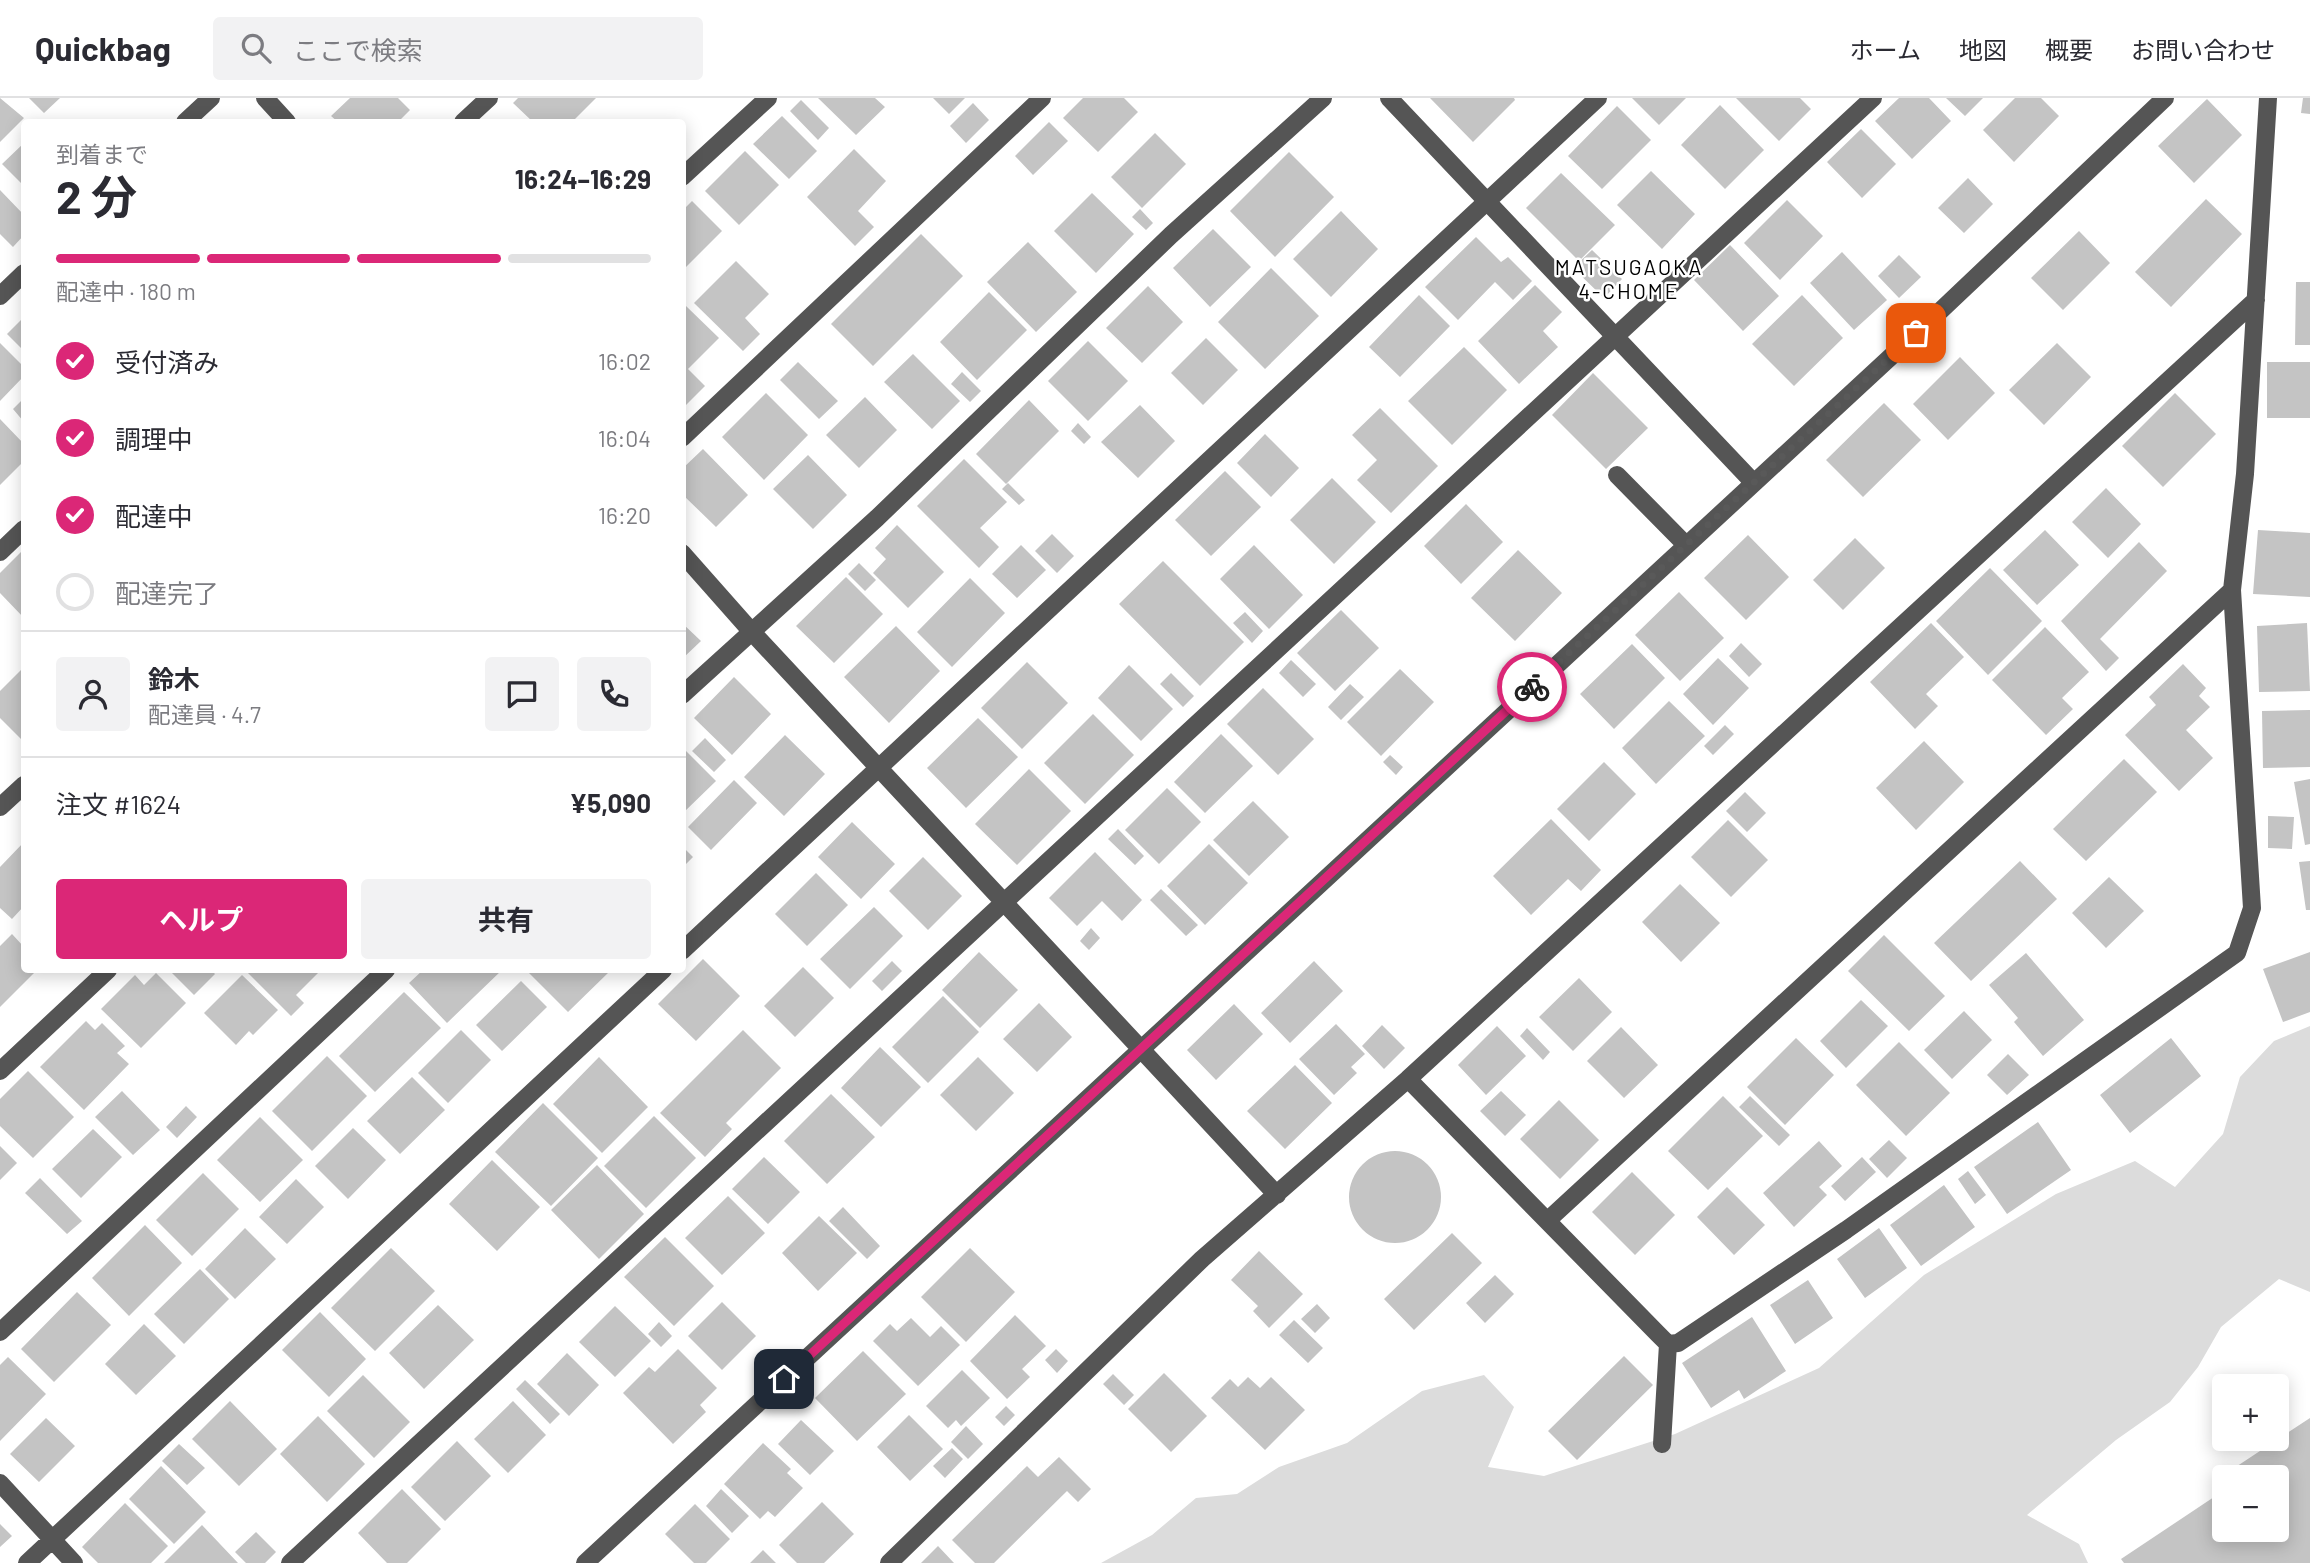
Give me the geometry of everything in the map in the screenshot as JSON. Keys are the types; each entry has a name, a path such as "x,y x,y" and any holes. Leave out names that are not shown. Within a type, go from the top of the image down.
{"street":[{"path":"188,119 211,98"},
{"path":"265,98 284,119"},
{"path":"466,119 489,98"},
{"path":"686,173 768,98"},
{"path":"686,434 1042,98"},
{"path":"686,691 877,518 1171,235 1323,98"},
{"path":"1389,98 1753,482"},
{"path":"686,947 1598,98"},
{"path":"290,1563 1618,337 1873,98"},
{"path":"586,1563 1937,314 2165,98"},
{"path":"1668,1344 1678,1343 1846,1230 2237,953 2252,908 2232,590 2245,474 2268,98"},
{"path":"0,296 21,276"},
{"path":"890,1563 1202,1259 1408,1079 2256,300"},
{"path":"1617,475 1686,545"},
{"path":"0,552 21,532"},
{"path":"686,558 751,631 1142,1047 1277,1195"},
{"path":"1548,1220 2232,590"},
{"path":"0,807 21,788"},
{"path":"0,1071 105,973"},
{"path":"0,1332 383,973"},
{"path":"27,1563 660,973"},
{"path":"1408,1079 1668,1344 1662,1444"},
{"path":"0,1483 74,1563"}],"shaded area":[{"path":"2310,1026 2310,1292 2279,1279 2221,1327 2198,1367 2170,1402 2116,1440 2027,1515 2079,1544 2088,1563 1101,1563 1152,1535 1196,1498 1237,1494 1279,1467 1347,1443 1422,1391 1484,1375 1514,1407 1488,1467 1544,1476 1675,1434 1819,1368 1924,1275 2056,1194 2135,1161 2175,1187 2223,1134 2240,1077 2274,1041"}],"building":[{"path":"0,98 24,118 0,142"},
{"path":"29,98 60,98 44,113"},
{"path":"350,98 398,98 410,110 401,119 334,119 331,116"},
{"path":"518,98 596,98 575,119 530,119 513,103"},
{"path":"818,98 875,98 885,107 856,135"},
{"path":"933,98 965,98 949,114"},
{"path":"1083,98 1124,98 1138,112 1098,152 1063,118"},
{"path":"1430,98 1514,98 1515,100 1473,142"},
{"path":"1632,98 1686,98 1659,125"},
{"path":"1736,98 1800,98 1811,109 1779,141"},
{"path":"1899,98 1929,98 1951,121 1912,159 1875,121"},
{"path":"1946,98 1983,98 1965,116"},
{"path":"2015,98 2041,98 2059,116 2014,162 1983,130"},
{"path":"2303,98 2310,98 2310,114 2301,113"},
{"path":"2207,99 2242,135 2194,183 2158,146"},
{"path":"801,100 829,128 818,140 790,111"},
{"path":"973,103 989,120 966,143 950,126"},
{"path":"1720,105 1764,150 1725,189 1681,145"},
{"path":"1617,106 1651,140 1602,189 1568,156"},
{"path":"782,116 817,151 789,179 753,144"},
{"path":"1049,122 1068,141 1033,175 1015,156"},
{"path":"1861,129 1896,164 1862,198 1827,162"},
{"path":"1155,133 1186,164 1142,208 1111,177"},
{"path":"21,146 21,183 2,164"},
{"path":"854,149 886,181 858,211 874,227 855,246 807,197"},
{"path":"745,151 779,185 739,225 705,191"},
{"path":"1289,152 1334,197 1275,257 1230,211"},
{"path":"1651,171 1695,214 1662,249 1617,205"},
{"path":"1561,173 1615,225 1579,261 1526,208"},
{"path":"1968,178 1993,204 1964,233 1938,208"},
{"path":"0,190 21,212 21,238 13,247 0,234"},
{"path":"1092,193 1134,234 1096,273 1054,231"},
{"path":"2206,199 2242,234 2171,307 2135,272"},
{"path":"1787,200 1823,236 1780,280 1744,243"},
{"path":"692,201 722,231 686,267 686,207"},
{"path":"1140,209 1153,223 1146,230 1132,217"},
{"path":"1341,211 1378,249 1331,297 1293,259"},
{"path":"1213,229 1251,267 1210,307 1173,268"},
{"path":"2079,231 2110,263 2063,310 2031,278"},
{"path":"921,234 963,276 873,366 831,324"},
{"path":"1476,237 1501,262 1508,257 1532,281 1513,300 1495,282 1458,320 1425,287"},
{"path":"1028,242 1077,292 1036,332 987,282"},
{"path":"1730,245 1779,296 1743,331 1694,280"},
{"path":"1592,250 1622,279 1604,298 1573,268"},
{"path":"1842,252 1887,300 1854,330 1810,283"},
{"path":"1899,255 1921,277 1899,298 1878,276"},
{"path":"736,261 769,294 745,318 760,334 743,351 694,303"},
{"path":"1271,268 1319,316 1265,369 1218,322"},
{"path":"2296,282 2310,282 2310,345 2295,345"},
{"path":"1535,285 1562,312 1543,331 1558,347 1519,384 1478,341"},
{"path":"1148,286 1183,322 1142,363 1106,328"},
{"path":"989,292 1027,330 977,380 940,342"},
{"path":"1419,295 1450,326 1400,377 1369,347"},
{"path":"1802,295 1843,338 1794,386 1752,344"},
{"path":"686,306 719,338 688,369 705,386 686,405"},
{"path":"21,320 21,348 7,334"},
{"path":"1206,338 1238,370 1203,405 1171,373"},
{"path":"1088,341 1128,381 1088,421 1048,381"},
{"path":"0,343 21,364 21,379 0,401"},
{"path":"2057,343 2091,377 2044,425 2009,390"},
{"path":"1464,347 1507,390 1452,445 1408,401"},
{"path":"913,354 960,401 932,429 884,382"},
{"path":"1960,357 1995,393 1948,440 1913,404"},
{"path":"798,362 838,401 819,419 780,380"},
{"path":"2267,362 2310,362 2310,418 2267,418"},
{"path":"962,372 981,391 970,402 951,384"},
{"path":"1593,373 1648,428 1606,469 1552,415"},
{"path":"766,393 808,435 764,480 722,437"},
{"path":"2175,393 2216,434 2163,487 2122,446"},
{"path":"865,397 897,430 859,468 826,435"},
{"path":"1029,400 1059,431 1006,484 976,454"},
{"path":"21,401 21,418 13,409"},
{"path":"1884,403 1921,440 1863,497 1826,460"},
{"path":"1140,405 1175,441 1138,478 1101,442"},
{"path":"1380,408 1438,466 1391,513 1357,480 1377,460 1352,435"},
{"path":"0,419 21,441 21,464 0,485"},
{"path":"1078,423 1091,437 1084,444 1071,431"},
{"path":"1265,434 1299,468 1271,497 1237,463"},
{"path":"703,449 748,495 716,527 686,498 686,465"},
{"path":"808,455 847,495 813,529 773,489"},
{"path":"964,459 1007,502 980,528 999,547 979,568 917,506"},
{"path":"1225,471 1261,507 1211,556 1175,520"},
{"path":"1332,478 1376,522 1334,564 1290,520"},
{"path":"1008,483 1025,500 1019,505 1002,489"},
{"path":"2106,488 2141,524 2108,558 2072,522"},
{"path":"1466,504 1503,542 1461,584 1424,546"},
{"path":"897,525 944,572 908,608 873,573 886,559 875,548"},
{"path":"2045,530 2079,565 2037,605 2003,570"},
{"path":"2258,530 2310,533 2310,597 2253,594"},
{"path":"1052,534 1074,556 1057,573 1035,551"},
{"path":"1748,535 1789,577 1746,620 1704,578"},
{"path":"1855,538 1885,568 1843,610 1813,580"},
{"path":"2139,542 2167,571 2100,639 2119,658 2106,671 2061,621"},
{"path":"1021,545 1046,570 1017,598 992,574"},
{"path":"1254,545 1303,595 1269,629 1220,579"},
{"path":"1518,550 1562,593 1515,641 1471,598"},
{"path":"21,552 21,615 0,593 0,573"},
{"path":"1163,561 1244,642 1200,686 1119,604"},
{"path":"859,563 876,580 865,591 848,574"},
{"path":"1990,568 2042,621 1988,675 1936,621"},
{"path":"846,577 883,614 834,663 796,626"},
{"path":"970,578 1005,613 952,667 917,632"},
{"path":"1679,592 1724,638 1680,681 1635,635"},
{"path":"1341,610 1379,648 1335,691 1297,653"},
{"path":"1245,612 1263,631 1252,643 1233,623"},
{"path":"1931,623 1964,657 1926,694 1938,706 1915,729 1870,682"},
{"path":"2307,623 2310,691 2259,692 2257,626"},
{"path":"896,626 940,671 889,723 844,677"},
{"path":"686,627 701,641 686,655"},
{"path":"2045,627 2089,672 2062,698 2073,709 2046,735 1992,680"},
{"path":"1741,643 1762,664 1749,677 1729,656"},
{"path":"1632,644 1665,678 1614,729 1580,694"},
{"path":"1718,658 1749,688 1713,725 1683,694"},
{"path":"1291,660 1316,684 1303,697 1279,673"},
{"path":"1027,662 1068,703 1022,749 981,708"},
{"path":"2183,664 2206,688 2199,696 2210,707 2186,730 2213,758 2179,791 2125,735 2156,705 2149,697"},
{"path":"1129,665 1173,709 1141,741 1098,698"},
{"path":"1400,669 1434,702 1381,756 1347,722"},
{"path":"21,670 21,739 0,718 0,691"},
{"path":"1171,673 1194,696 1183,707 1160,684"},
{"path":"734,677 771,714 732,755 694,718"},
{"path":"1350,684 1364,697 1341,720 1328,707"},
{"path":"1263,688 1314,739 1278,775 1227,724"},
{"path":"1669,701 1705,736 1656,784 1622,748"},
{"path":"2310,710 2310,767 2263,768 2262,711"},
{"path":"1093,714 1134,755 1085,804 1044,763"},
{"path":"978,718 1018,757 966,808 927,768"},
{"path":"1725,725 1734,734 1713,755 1704,746"},
{"path":"1221,734 1253,766 1205,813 1174,782"},
{"path":"785,735 825,774 784,816 744,777"},
{"path":"705,738 726,760 714,772 692,751"},
{"path":"1924,741 1964,782 1916,830 1876,788"},
{"path":"686,751 716,781 686,810"},
{"path":"1390,755 1403,767 1396,775 1383,762"},
{"path":"2124,759 2157,792 2086,861 2053,829"},
{"path":"1604,762 1636,794 1589,841 1557,809"},
{"path":"1029,769 1071,811 1017,865 975,824"},
{"path":"2310,779 2310,844 2305,845 2294,782"},
{"path":"734,780 757,803 711,850 688,827"},
{"path":"1167,788 1201,822 1159,864 1125,830"},
{"path":"1745,792 1766,813 1747,832 1726,811"},
{"path":"1253,801 1289,837 1249,876 1213,840"},
{"path":"2268,816 2294,817 2292,849 2268,848"},
{"path":"1551,819 1601,870 1581,891 1568,879 1531,915 1493,876"},
{"path":"1728,820 1768,860 1731,897 1691,857"},
{"path":"852,822 895,864 861,899 818,857"},
{"path":"1118,829 1144,856 1135,865 1108,839"},
{"path":"1209,844 1248,883 1205,925 1167,886"},
{"path":"21,845 21,909 12,919 0,908 0,867"},
{"path":"686,850 693,857 686,864"},
{"path":"1095,852 1142,900 1122,921 1102,901 1077,926 1049,898"},
{"path":"923,857 962,896 928,930 889,891"},
{"path":"2020,861 2057,899 1971,981 1934,943"},
{"path":"2310,861 2310,910 2306,910 2299,862"},
{"path":"816,873 848,905 807,946 775,914"},
{"path":"2109,877 2144,911 2106,948 2072,913"},
{"path":"1680,884 1720,923 1681,962 1642,922"},
{"path":"1161,889 1198,925 1186,936 1150,900"},
{"path":"874,907 903,936 850,989 820,959"},
{"path":"1091,928 1100,938 1089,950 1080,941"},
{"path":"12,934 21,944 21,973 34,973 0,1007 0,946"},
{"path":"1884,935 1945,996 1909,1031 1848,971"},
{"path":"979,952 1018,990 980,1028 942,990"},
{"path":"2310,952 2310,1012 2283,1022 2263,969"},
{"path":"2026,953 2084,1020 2043,1056 2014,1022 2018,1018 1989,985"},
{"path":"703,959 740,996 696,1041 658,1004"},
{"path":"892,961 902,971 882,991 872,981"},
{"path":"1314,961 1343,991 1290,1043 1261,1013"},
{"path":"803,967 834,998 795,1037 764,1006"},
{"path":"156,973 186,1003 141,1048 101,1009 135,975 144,985"},
{"path":"172,973 214,973 194,995"},
{"path":"248,973 318,973 296,995 304,1003 291,1016"},
{"path":"420,973 499,973 447,1023 409,983"},
{"path":"529,973 608,973 568,1012"},
{"path":"242,975 278,1010 253,1035 249,1031 236,1045 204,1013"},
{"path":"1579,978 1612,1012 1573,1051 1539,1017"},
{"path":"521,981 547,1007 502,1051 476,1025"},
{"path":"404,992 441,1028 375,1092 339,1056"},
{"path":"943,996 979,1032 928,1083 892,1047"},
{"path":"1861,1000 1888,1026 1846,1068 1820,1041"},
{"path":"1039,1003 1072,1037 1037,1072 1003,1039"},
{"path":"1234,1004 1263,1034 1216,1080 1187,1050"},
{"path":"1964,1011 1992,1040 1952,1079 1924,1050"},
{"path":"86,1021 95,1030 102,1023 125,1046 117,1053 129,1064 84,1110 40,1067"},
{"path":"1336,1024 1365,1054 1351,1067 1357,1073 1334,1095 1299,1059"},
{"path":"1382,1025 1405,1048 1384,1069 1362,1046"},
{"path":"1497,1026 1526,1056 1486,1095 1458,1065"},
{"path":"1621,1027 1658,1065 1624,1098 1587,1061"},
{"path":"1527,1028 1550,1052 1543,1060 1520,1036"},
{"path":"461,1030 491,1060 448,1103 418,1073"},
{"path":"743,1030 781,1068 726,1123 732,1129 705,1157 660,1113"},
{"path":"1796,1038 1834,1075 1785,1125 1747,1087"},
{"path":"2171,1038 2201,1076 2130,1133 2100,1095"},
{"path":"1899,1042 1950,1093 1906,1136 1856,1085"},
{"path":"880,1047 921,1087 881,1127 841,1088"},
{"path":"2008,1054 2029,1075 2007,1095 1987,1075"},
{"path":"327,1056 367,1096 312,1151 272,1111"},
{"path":"599,1057 648,1107 602,1153 553,1104"},
{"path":"978,1057 1014,1093 976,1131 940,1095"},
{"path":"1295,1065 1332,1103 1285,1149 1247,1111"},
{"path":"28,1071 74,1117 33,1158 0,1126 0,1099"},
{"path":"412,1077 445,1110 400,1154 367,1121"},
{"path":"122,1091 160,1130 133,1155 95,1117"},
{"path":"1501,1091 1526,1115 1505,1136 1480,1111"},
{"path":"831,1094 875,1137 827,1184 784,1141"},
{"path":"1723,1096 1763,1136 1708,1190 1668,1151"},
{"path":"1750,1096 1790,1135 1779,1146 1739,1107"},
{"path":"1559,1100 1599,1140 1560,1179 1520,1139"},
{"path":"543,1103 598,1158 551,1206 495,1152"},
{"path":"186,1106 197,1117 177,1138 166,1127"},
{"path":"654,1116 696,1158 646,1208 604,1166"},
{"path":"260,1117 303,1160 260,1202 217,1160"},
{"path":"2038,1122 2071,1170 2007,1214 1974,1167"},
{"path":"353,1128 386,1160 348,1199 315,1166"},
{"path":"93,1129 122,1157 81,1198 52,1169"},
{"path":"1889,1140 1907,1158 1887,1178 1869,1159"},
{"path":"1819,1141 1842,1166 1819,1187 1827,1195 1794,1227 1763,1193"},
{"path":"0,1146 17,1163 0,1180"},
{"path":"1395,1151 1412,1155 1427,1165 1437,1180 1441,1197 1437,1214 1427,1229 1412,1239 1395,1243 1378,1239 1363,1229 1353,1214 1349,1197 1353,1180 1363,1165 1378,1155"},
{"path":"764,1157 800,1192 768,1224 732,1189"},
{"path":"1862,1157 1876,1172 1845,1201 1831,1186"},
{"path":"492,1160 540,1207 497,1251 449,1204"},
{"path":"597,1165 644,1214 599,1259 551,1210"},
{"path":"1968,1171 1986,1195 1975,1204 1958,1179"},
{"path":"1632,1172 1675,1215 1635,1255 1592,1212"},
{"path":"203,1173 239,1209 192,1256 156,1220"},
{"path":"40,1178 82,1221 67,1234 25,1193"},
{"path":"296,1179 324,1207 287,1244 259,1217"},
{"path":"1944,1185 1975,1227 1921,1266 1890,1225"},
{"path":"1727,1187 1765,1225 1734,1255 1697,1217"},
{"path":"728,1196 765,1233 722,1275 685,1238"},
{"path":"843,1207 880,1246 867,1259 829,1221"},
{"path":"819,1216 857,1253 818,1291 782,1253"},
{"path":"145,1225 182,1263 129,1316 92,1278"},
{"path":"245,1228 276,1259 235,1299 205,1269"},
{"path":"1879,1228 1907,1268 1865,1298 1837,1259"},
{"path":"1452,1233 1482,1263 1414,1330 1384,1299"},
{"path":"665,1237 714,1286 674,1326 624,1277"},
{"path":"391,1248 435,1291 375,1351 331,1308"},
{"path":"970,1248 1015,1292 966,1342 921,1297"},
{"path":"1259,1251 1303,1294 1269,1328 1253,1311 1258,1306 1231,1280"},
{"path":"200,1269 229,1299 184,1344 154,1314"},
{"path":"1495,1275 1514,1294 1485,1323 1466,1303"},
{"path":"1808,1280 1833,1318 1795,1344 1770,1305"},
{"path":"77,1292 111,1325 54,1382 21,1349"},
{"path":"722,1302 756,1336 722,1370 688,1336"},
{"path":"1317,1304 1330,1318 1315,1333 1301,1319"},
{"path":"438,1305 474,1340 424,1389 389,1353"},
{"path":"615,1306 651,1341 615,1377 579,1342"},
{"path":"320,1312 366,1359 329,1397 282,1350"},
{"path":"1015,1315 1046,1346 1022,1369 1030,1377 1007,1399 970,1361"},
{"path":"1752,1317 1786,1371 1744,1399 1739,1390 1711,1408 1682,1363"},
{"path":"911,1318 930,1337 941,1326 960,1345 918,1386 873,1341 890,1324 897,1331"},
{"path":"1294,1320 1323,1348 1308,1363 1279,1335"},
{"path":"659,1322 672,1336 661,1347 648,1334"},
{"path":"144,1324 176,1356 136,1395 105,1364"},
{"path":"678,1349 717,1388 700,1405 706,1412 673,1444 623,1393 649,1367 655,1372"},
{"path":"1056,1349 1068,1361 1057,1373 1045,1360"},
{"path":"863,1351 906,1394 857,1441 815,1398"},
{"path":"567,1353 599,1385 569,1416 537,1384"},
{"path":"1624,1356 1653,1385 1577,1460 1548,1431"},
{"path":"8,1357 46,1394 0,1441 0,1365"},
{"path":"962,1370 990,1398 961,1426 956,1420 948,1428 926,1406"},
{"path":"1164,1373 1207,1416 1171,1452 1128,1409"},
{"path":"1113,1374 1134,1395 1124,1405 1103,1384"},
{"path":"363,1375 410,1422 374,1458 327,1411"},
{"path":"1248,1377 1260,1388 1271,1377 1305,1410 1265,1450 1211,1398 1230,1379 1238,1387"},
{"path":"525,1380 560,1414 550,1424 516,1389"},
{"path":"230,1401 277,1449 239,1486 192,1439"},
{"path":"513,1401 546,1435 508,1473 474,1439"},
{"path":"1006,1406 1015,1415 1004,1426 995,1417"},
{"path":"909,1415 943,1449 910,1481 877,1447"},
{"path":"318,1416 365,1464 327,1502 280,1454"},
{"path":"46,1418 75,1446 39,1482 10,1454"},
{"path":"2310,1418 2310,1563 2124,1563 2121,1559 2212,1498 2212,1542 2289,1542 2289,1465 2239,1465 2260,1451 2289,1451 2289,1432"},
{"path":"801,1420 834,1451 810,1475 778,1444"},
{"path":"966,1426 983,1444 968,1459 951,1442"},
{"path":"457,1441 491,1476 445,1521 411,1487"},
{"path":"763,1443 791,1469 787,1473 803,1488 775,1517 768,1511 760,1519 724,1484"},
{"path":"179,1444 205,1468 187,1485 162,1461"},
{"path":"952,1448 963,1459 945,1478 933,1466"},
{"path":"1059,1457 1091,1489 1078,1502 1067,1491 994,1563 975,1563 952,1540 1027,1466 1038,1477"},
{"path":"161,1466 206,1512 174,1544 129,1499"},
{"path":"402,1489 441,1529 407,1563 387,1563 358,1533"},
{"path":"721,1489 749,1516 732,1533 706,1506"},
{"path":"822,1502 854,1534 824,1563 797,1563 779,1545"},
{"path":"125,1503 168,1546 151,1563 98,1563 82,1547"},
{"path":"695,1504 730,1539 706,1563 694,1563 665,1534"},
{"path":"0,1524 12,1536 0,1547"},
{"path":"202,1525 238,1563 164,1563"},
{"path":"256,1532 276,1552 265,1563 246,1563 235,1552"},
{"path":"938,1546 954,1563 921,1563"},
{"path":"763,1550 776,1563 750,1563"}],"way so far":[{"path":"1532,687 1916,333"}],"district":[{"name":"MATSUGAOKA 4-CHOME","path":"1629,280"}],"route":[{"path":"784,1379 1532,687"}]}
